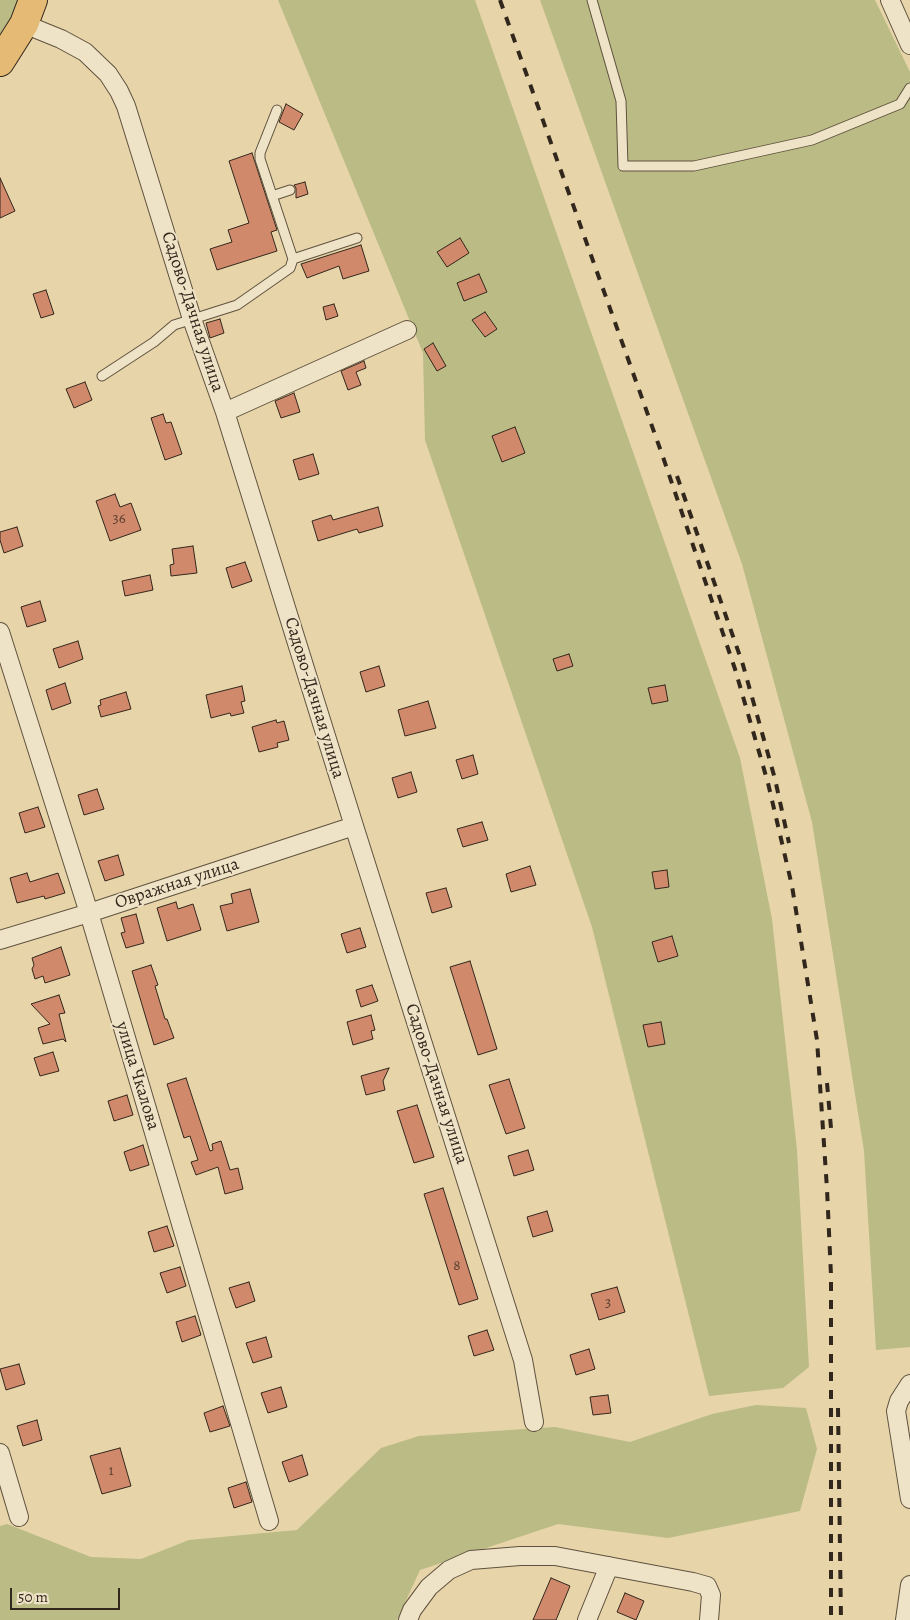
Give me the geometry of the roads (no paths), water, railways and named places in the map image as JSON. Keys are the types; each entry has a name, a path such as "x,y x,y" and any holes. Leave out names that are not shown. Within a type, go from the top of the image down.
{"main road":[{"path":"0,62 29,12"}],"street":[{"path":"890,0 910,45"},
{"name":"Садово-Дачная улица","path":"29,12 61,39 85,52 103,69 119,91 126,106 192,319 225,412 523,1360 534,1422"},
{"path":"225,412 407,330"},
{"name":"улица Чкалова","path":"0,632 88,913 269,1521"},
{"name":"Овражная улица","path":"0,940 354,826"},
{"path":"910,1384 899,1401 896,1411 910,1499"},
{"path":"0,1453 19,1517"},
{"path":"408,1620 412,1610 429,1588 449,1570 471,1560 520,1556 555,1556 707,1586 711,1595 709,1620"},
{"path":"586,1620 609,1566"},
{"path":"905,1620 910,1585"}],"lane":[{"path":"592,0 621,101 623,166 694,166 812,140 900,104 910,88"},
{"path":"102,376 154,342 174,325 237,305 290,268 293,259 260,158 260,153 277,110"},
{"path":"272,196 290,190"},
{"path":"293,259 357,238"}],"railway":[{"path":"500,0 663,457 735,669 768,783 792,886 817,1040 827,1189 831,1275 831,1620"},
{"path":"677,476 743,665 775,779 789,843"},
{"path":"827,1083 831,1128"},
{"path":"838,1408 841,1620"}]}
